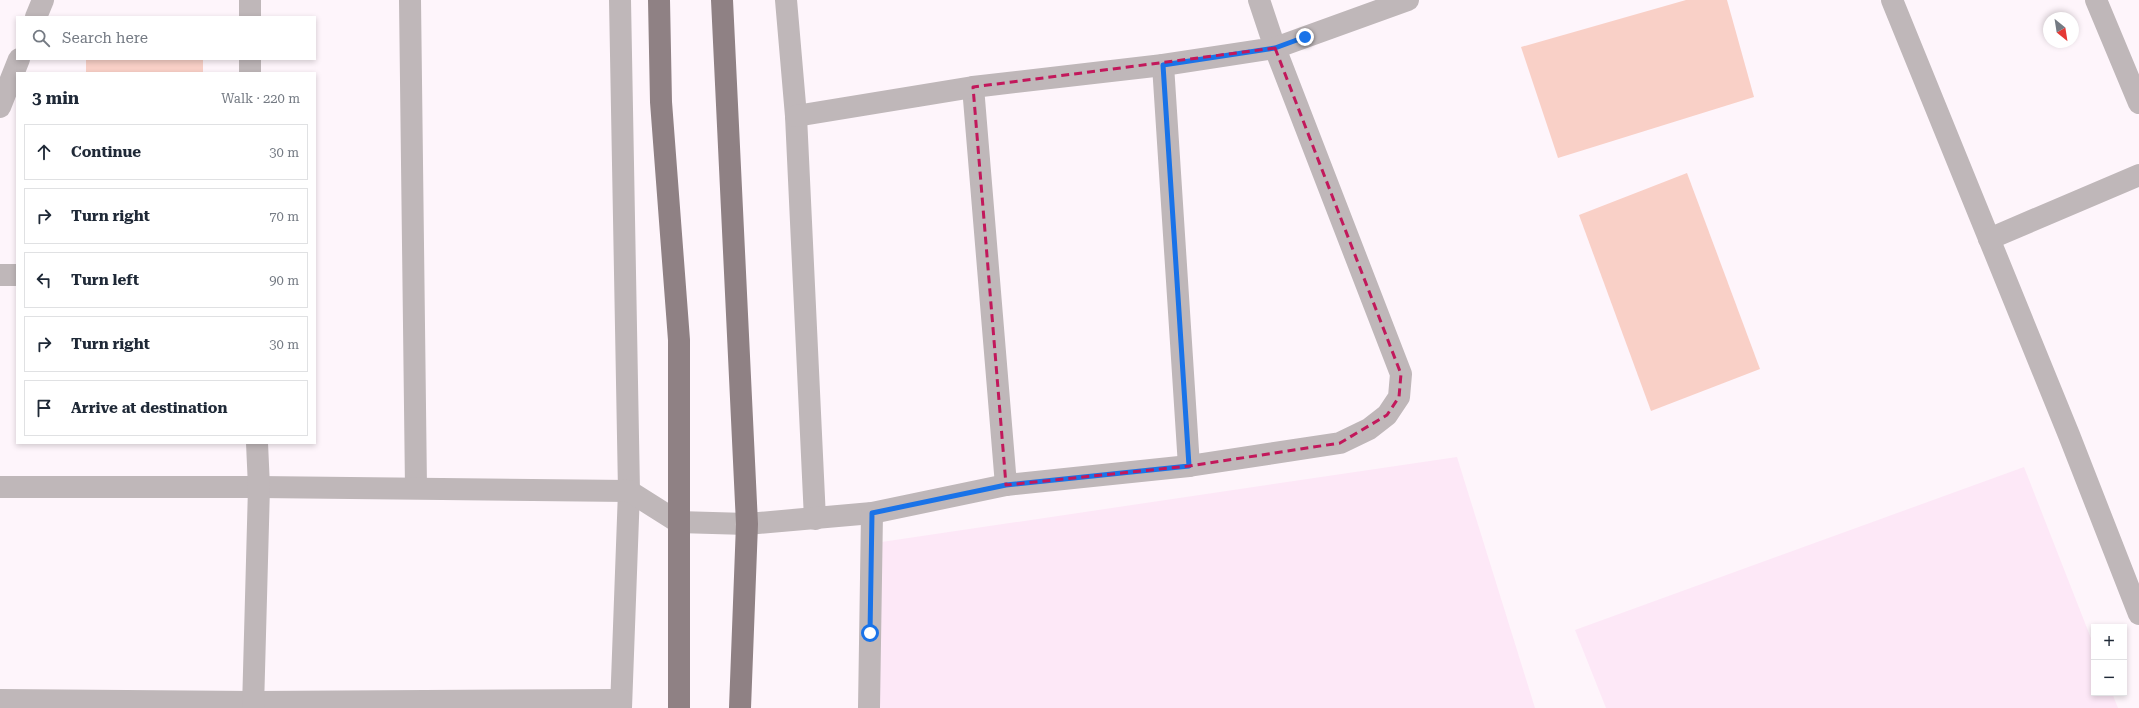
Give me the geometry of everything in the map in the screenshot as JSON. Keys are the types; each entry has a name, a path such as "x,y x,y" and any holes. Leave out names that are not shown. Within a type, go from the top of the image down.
{"main road":[{"path":"659,0 661,102 679,340 679,708"},
{"path":"722,0 747,524 740,708"}],"street":[{"path":"36,16 43,0"},
{"path":"250,0 250,16"},
{"path":"410,0 416,488"},
{"path":"0,700 253,705 621,704 629,491 620,0"},
{"path":"786,0 796,116 816,519"},
{"path":"0,487 259,487 629,491 678,522 747,524 872,513 1006,485 1189,466 1340,443 1368,429 1387,415 1399,397 1401,374 1390,341 1275,48 1259,0"},
{"path":"796,116 973,87 1163,65 1275,48 1408,0"},
{"path":"1892,0 2139,614"},
{"path":"2096,0 2139,103"},
{"path":"0,108 19,60"},
{"path":"250,60 250,72"},
{"path":"1163,65 1189,466"},
{"path":"973,87 1006,485"},
{"path":"1989,239 2139,175"},
{"path":"0,274 16,275"},
{"path":"253,705 259,487 257,444"},
{"path":"869,708 872,513"}],"highlighted area":[{"path":"1275,48 1401,374 1399,397 1387,415 1340,443 1189,466 1006,485 973,87"}],"shaded area":[{"path":"1686,0 1727,0 1754,97 1558,158 1521,47"},
{"path":"86,60 203,60 203,72 86,72"},
{"path":"1687,173 1760,369 1651,411 1579,215"},
{"path":"1457,457 1535,708 870,708 868,544"},
{"path":"2024,467 2091,638 2091,696 2113,696 2118,708 1606,708 1575,630"}],"route":[{"path":"870,633 872,513 1006,485 1189,466 1163,65 1275,48 1305,37"}]}
